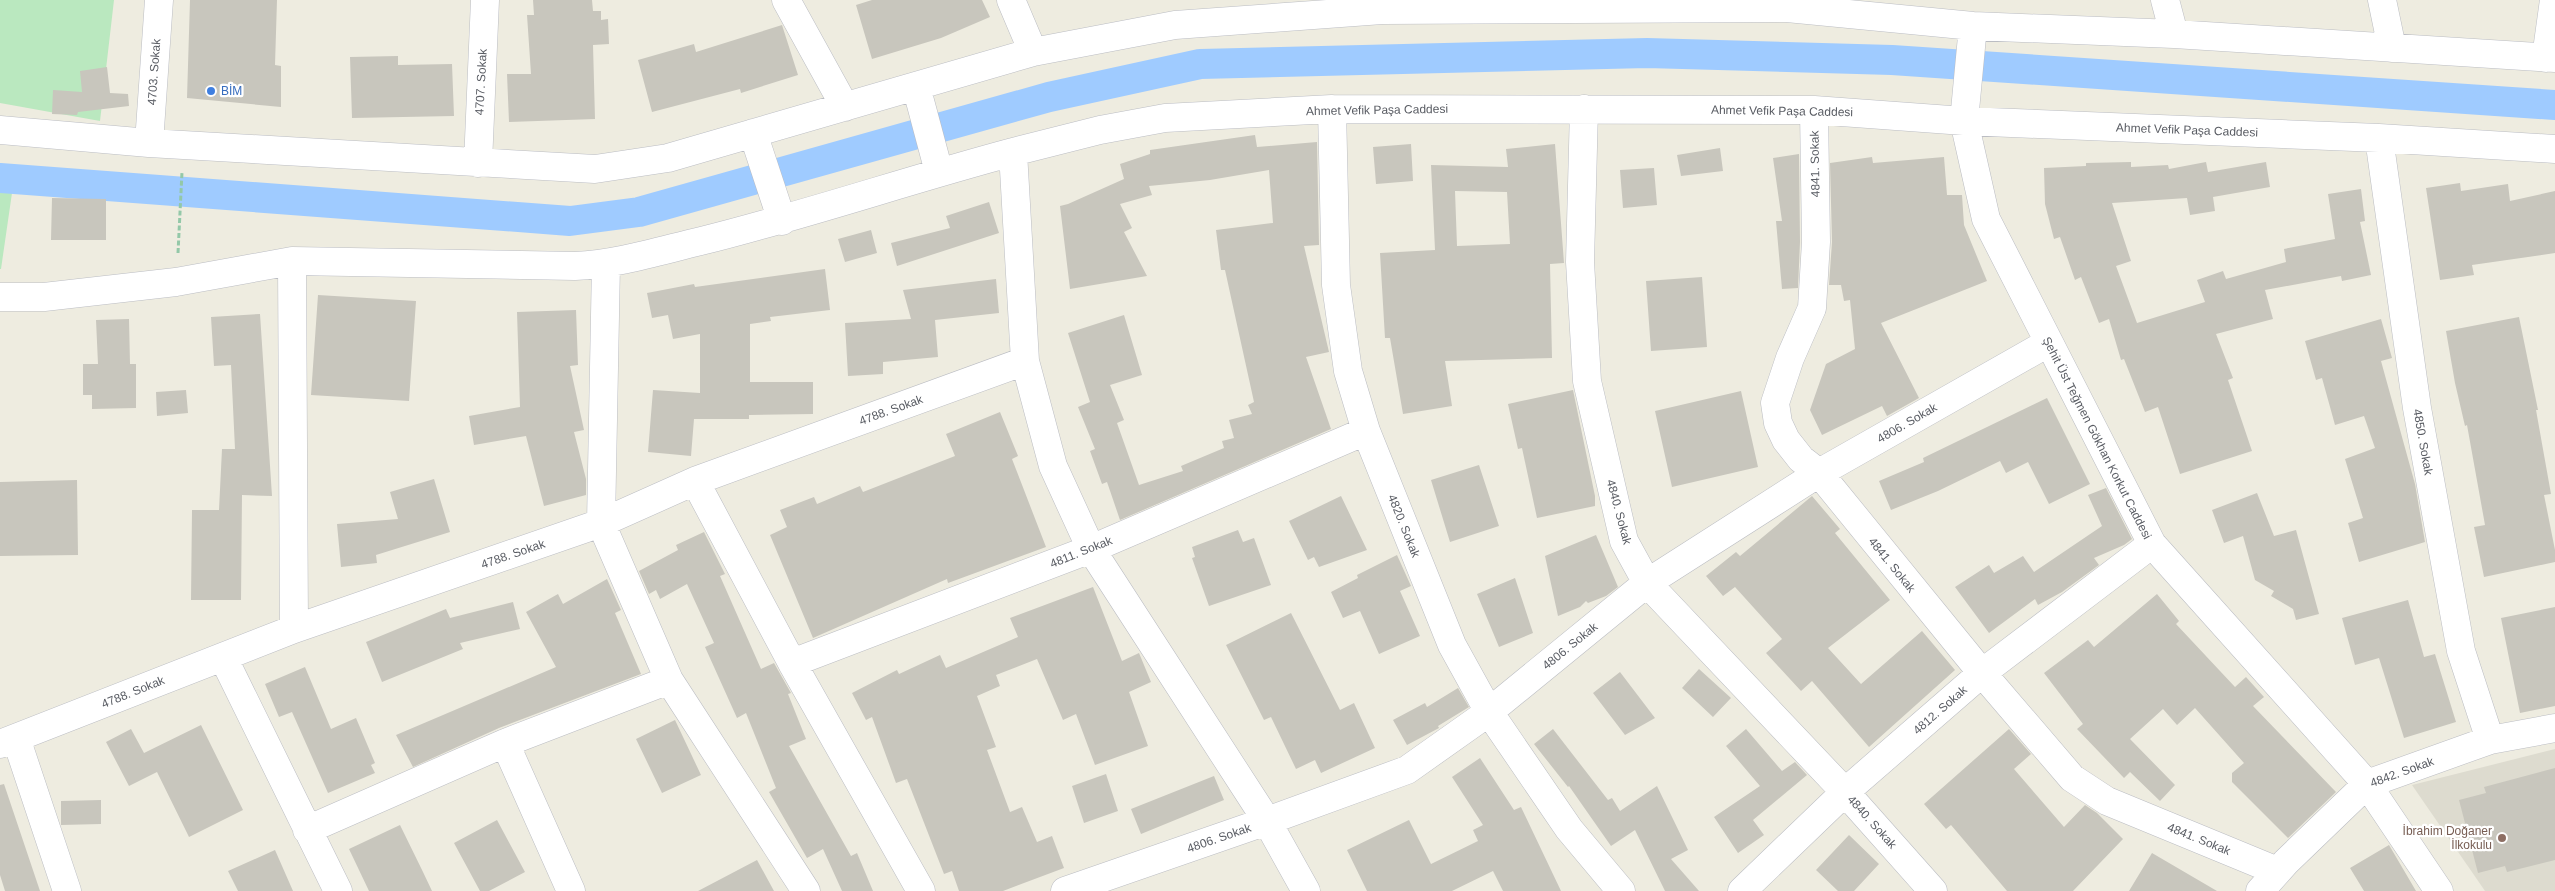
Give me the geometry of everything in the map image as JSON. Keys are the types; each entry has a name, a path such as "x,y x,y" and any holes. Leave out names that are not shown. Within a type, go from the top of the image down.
{"street":[{"name":"4703. Sokak","path":"149,143 159,0"},
{"name":"4707. Sokak","path":"478,163 485,0"},
{"path":"786,0 845,107"},
{"path":"1011,0 1034,52"},
{"path":"2165,0 2174,34"},
{"path":"2382,0 2392,48"},
{"path":"0,130 149,143 594,169 668,158 845,107 919,98 1034,52 1175,25 1381,5 1788,3 1972,32 2174,34 2551,58 2554,0"},
{"name":"Şehit Üst Teğmen Gökhan Korkut Caddesi","path":"1972,32 1964,114 1986,219 2152,544 2366,784 2439,891"},
{"path":"919,98 935,159"},
{"name":"Ahmet Vefik Paşa Caddesi","path":"0,297 44,296 176,282 292,261 575,266 606,264 782,221 935,159 1012,152 1100,130 1165,118 1332,109 1814,110 1964,114 2555,149"},
{"name":"4820. Sokak","path":"1332,109 1336,285 1348,371 1366,431 1452,645 1488,712 1569,829 1621,891"},
{"name":"4840. Sokak","path":"1584,109 1580,262 1588,381 1624,541 1647,583 1845,792 1933,891"},
{"name":"4841. Sokak","path":"1814,110 1816,242 1812,308 1790,358 1775,403 1778,423 1786,440 1801,459 1819,473 1982,674 2072,778 2100,797 2268,881"},
{"path":"753,133 782,221"},
{"name":"4850. Sokak","path":"2379,138 2417,408 2461,651 2490,740"},
{"path":"1012,152 1025,361 1053,466 1091,549 1268,822 1306,891"},
{"path":"292,261 294,629"},
{"path":"606,264 601,523 670,680 806,891"},
{"name":"4806. Sokak","path":"1065,891 1268,822 1407,770 1488,712 1647,583 1819,473 2048,343"},
{"name":"4788. Sokak","path":"8,741 294,629 601,523 694,482 1025,361"},
{"name":"4811. Sokak","path":"792,663 1091,549 1366,431"},
{"path":"694,482 792,663 921,891"},
{"name":"4812. Sokak","path":"1742,891 1845,792 1982,674 2152,544"},
{"path":"223,657 338,891"},
{"path":"307,830 505,743 670,680"},
{"name":"4842. Sokak","path":"2268,881 2366,784 2490,740 2555,728"},
{"path":"8,741 67,891"},
{"path":"505,743 571,891"}],"path":[{"path":"179,225 182,170"}],"shaded area":[{"name":"İbrahim Doğaner İlkokulu","path":"2555,749 2555,891 2485,891 2412,785"}],"green space":[{"path":"0,0 114,0 100,121 0,103"},
{"path":"0,192 12,193 1,269 0,269"}],"building":[{"path":"190,0 277,0 275,65 281,66 281,107 187,98"},
{"path":"533,0 592,0 593,11 601,11 601,20 608,19 609,44 593,45 595,119 509,122 507,74 531,74 527,15 534,15"},
{"path":"872,0 982,0 990,17 941,38 872,59 856,5"},
{"path":"782,25 798,75 741,93 740,89 652,112 638,60 694,44 696,52"},
{"path":"398,56 398,65 452,64 454,116 352,118 350,57"},
{"path":"107,67 110,93 128,94 129,106 78,112 77,115 52,114 53,90 82,92 80,71"},
{"path":"1255,135 1257,147 1317,142 1319,245 1304,246 1329,352 1306,357 1331,429 1120,520 1107,482 1102,484 1090,451 1095,449 1078,407 1090,402 1068,333 1124,315 1142,375 1110,385 1124,420 1117,423 1139,485 1183,471 1181,466 1224,448 1222,441 1234,438 1229,420 1252,414 1248,405 1254,402 1225,270 1221,270 1216,230 1273,223 1269,170 1210,180 1149,186 1152,195 1120,204 1132,228 1124,232 1147,276 1070,289 1060,206 1124,179 1120,164 1150,154 1150,150"},
{"path":"1411,144 1413,181 1376,184 1373,147"},
{"path":"1555,144 1564,263 1550,264 1552,358 1445,361 1452,406 1403,414 1390,338 1385,338 1380,253 1435,250 1431,165 1508,167 1506,149","holes":["1455,191 1507,192 1510,244 1457,246"]},
{"path":"1720,148 1723,171 1681,176 1677,155"},
{"path":"1799,154 1800,242 1798,288 1782,289 1776,221 1782,221 1773,158"},
{"path":"1872,157 1873,163 1944,157 1947,195 1962,195 1964,225 1987,281 1881,323 1919,398 1887,416 1882,406 1822,435 1810,410 1826,364 1855,349 1850,300 1844,301 1841,285 1829,285 1832,242 1830,163"},
{"path":"2131,162 2131,167 2168,165 2169,169 2206,162 2208,172 2266,162 2270,187 2213,197 2215,211 2190,215 2187,198 2112,203 2131,261 2116,266 2137,323 2205,302 2197,280 2223,271 2226,279 2286,262 2284,249 2335,239 2328,194 2361,189 2365,221 2360,222 2371,275 2342,281 2341,276 2265,290 2273,319 2216,334 2233,378 2228,380 2252,451 2180,474 2158,407 2145,412 2124,359 2121,360 2109,319 2099,323 2081,277 2075,280 2060,237 2054,239 2045,204 2044,168 2086,166 2086,163"},
{"path":"1654,168 1657,205 1623,208 1620,170"},
{"path":"2460,183 2461,191 2508,184 2510,201 2555,191 2555,253 2472,265 2474,275 2440,280 2426,188"},
{"path":"52,198 106,199 106,240 51,240"},
{"path":"989,202 999,233 897,266 891,243 950,228 946,216"},
{"path":"871,230 877,253 845,262 838,239"},
{"path":"825,269 830,310 770,317 771,321 750,324 750,382 813,382 813,414 749,415 749,419 694,419 691,456 648,452 653,390 700,393 700,334 673,339 668,315 652,318 647,293 694,284 695,287"},
{"path":"1702,277 1707,347 1651,351 1646,281"},
{"path":"996,279 999,313 935,320 938,357 883,362 883,374 848,376 845,323 911,319 903,290"},
{"path":"318,295 416,301 409,401 311,395"},
{"path":"576,310 578,365 570,366 584,430 574,432 586,479 586,495 544,506 526,436 474,445 469,416 520,407 517,312"},
{"path":"260,314 272,496 242,495 241,600 191,600 192,510 219,510 222,449 235,449 231,365 214,366 211,317"},
{"path":"2519,317 2538,410 2536,410 2551,494 2544,495 2555,550 2555,562 2484,577 2474,527 2485,525 2467,425 2465,426 2455,383 2446,331"},
{"path":"129,319 130,364 136,364 136,408 92,409 92,395 83,395 83,364 98,364 96,320"},
{"path":"2381,319 2392,358 2381,361 2415,484 2425,542 2359,562 2348,523 2363,518 2345,459 2375,448 2364,416 2335,425 2322,378 2316,380 2305,341"},
{"path":"186,390 188,413 157,416 156,392"},
{"path":"1573,390 1595,496 1595,506 1537,518 1522,448 1518,449 1508,404"},
{"path":"1741,391 1758,467 1672,487 1655,411"},
{"path":"2047,398 2090,484 2049,504 2028,462 2006,473 2000,461 1938,491 1891,510 1879,481 1924,462 1923,458"},
{"path":"1000,412 1018,456 1012,459 1046,547 948,583 947,579 813,638 770,535 787,527 780,510 814,497 817,504 860,486 863,492 955,456 946,434"},
{"path":"1479,465 1499,526 1450,542 1431,480"},
{"path":"434,479 450,532 376,555 377,563 341,567 337,524 398,519 390,492"},
{"path":"77,480 78,555 0,556 0,482"},
{"path":"2106,488 2132,539 2124,545 2094,558 2099,565 2062,592 2038,605 2035,599 1989,633 1955,587 1989,565 1994,573 2023,556 2034,572 2102,526 2088,495"},
{"path":"2257,493 2274,536 2296,530 2319,614 2296,620 2293,609 2271,596 2274,591 2255,580 2243,536 2224,543 2212,510"},
{"path":"1341,496 1367,550 1319,567 1314,557 1308,560 1289,521"},
{"path":"1812,496 1840,529 1835,533 1890,600 1828,648 1861,684 1922,631 1955,670 1869,747 1812,681 1801,691 1766,653 1782,639 1735,587 1723,596 1706,576 1736,552 1740,556"},
{"path":"1238,530 1243,542 1254,538 1271,585 1209,606 1192,558 1195,557 1192,547"},
{"path":"704,532 725,574 720,576 761,669 774,663 791,693 788,694 806,739 789,746 851,856 857,853 873,891 842,891 823,849 807,858 769,792 776,788 746,713 737,718 705,647 714,643 687,584 660,599 656,590 649,594 639,571 678,550 676,545"},
{"path":"1596,535 1618,587 1606,596 1588,603 1586,601 1580,607 1558,616 1545,556"},
{"path":"1397,555 1411,586 1400,591 1420,636 1379,654 1360,611 1343,618 1331,592 1358,578 1357,575"},
{"path":"1515,578 1533,633 1499,647 1477,594"},
{"path":"607,579 621,610 615,613 641,674 499,728 413,767 396,735 556,667 526,612 558,594 563,604"},
{"path":"1093,587 1122,661 1139,653 1151,682 1129,692 1148,746 1095,765 1076,714 1063,720 1037,659 996,675 1000,686 977,696 996,747 987,750 1010,812 1022,807 1037,842 1052,836 1064,868 1003,891 959,891 952,871 944,874 907,779 896,783 872,717 866,720 852,693 897,670 899,674 940,655 946,668 1018,637 1010,618"},
{"path":"2157,594 2179,621 2176,624 2235,687 2246,677 2264,697 2253,706 2336,792 2288,838 2232,782 2232,773 2244,763 2195,708 2177,725 2163,709 2130,739 2175,785 2160,801 2130,772 2124,778 2077,729 2083,724 2044,673 2088,640 2094,647"},
{"path":"2408,600 2424,657 2435,654 2456,722 2404,738 2379,658 2355,665 2342,618"},
{"path":"513,602 520,629 460,643 463,649 382,682 366,642 446,609 450,618"},
{"path":"2555,607 2555,706 2520,713 2501,618"},
{"path":"1291,613 1340,710 1354,703 1375,748 1321,773 1315,760 1296,769 1271,717 1264,720 1226,645"},
{"path":"305,667 331,729 356,718 375,763 371,765 375,773 328,793 292,712 279,717 265,684"},
{"path":"1699,669 1731,698 1713,717 1682,688"},
{"path":"1620,672 1655,718 1625,735 1593,693"},
{"path":"1458,688 1469,707 1438,726 1439,728 1407,745 1393,720 1425,703 1427,707"},
{"path":"675,720 701,775 662,793 636,739"},
{"path":"201,725 243,810 189,837 157,772 129,786 106,742 131,729 144,753"},
{"path":"1553,729 1608,800 1612,798 1620,811 1657,786 1688,850 1671,859 1699,891 1665,891 1635,830 1611,846 1569,786 1534,744"},
{"path":"1746,729 1782,771 1795,762 1807,775 1753,820 1764,835 1738,853 1714,817 1760,786 1726,746"},
{"path":"2009,729 2031,754 2014,769 2064,827 2085,805 2097,813 2123,839 2073,891 2007,891 1951,825 1946,829 1924,804"},
{"path":"1480,758 1514,810 1521,807 1561,891 1503,891 1493,871 1452,891 1367,891 1347,850 1409,820 1431,864 1478,841 1473,830 1483,825 1452,777"},
{"path":"2555,768 2555,860 2507,872 2505,866 2478,873 2459,800 2486,793 2484,787"},
{"path":"1106,774 1118,811 1084,823 1072,786"},
{"path":"1214,776 1224,800 1141,834 1131,809"},
{"path":"4,784 40,891 5,891 0,875 0,785"},
{"path":"101,800 101,824 61,825 61,801"},
{"path":"497,820 525,872 489,891 480,891 454,843"},
{"path":"400,825 432,891 369,891 349,849"},
{"path":"1849,835 1879,864 1854,891 1838,891 1816,870"},
{"path":"2389,845 2416,891 2364,891 2350,868"},
{"path":"275,850 293,891 238,891 228,871"},
{"path":"2152,853 2217,891 2129,891"},
{"path":"757,860 774,891 698,891"}],"waterway":[{"path":"0,178 570,221 639,212 1049,97 1200,64 1647,53 1892,60 2555,105"}],"place":[{"name":"BİM","path":"211,91"},
{"name":"İbrahim Doğaner İlkokulu","path":"2502,838"}]}
